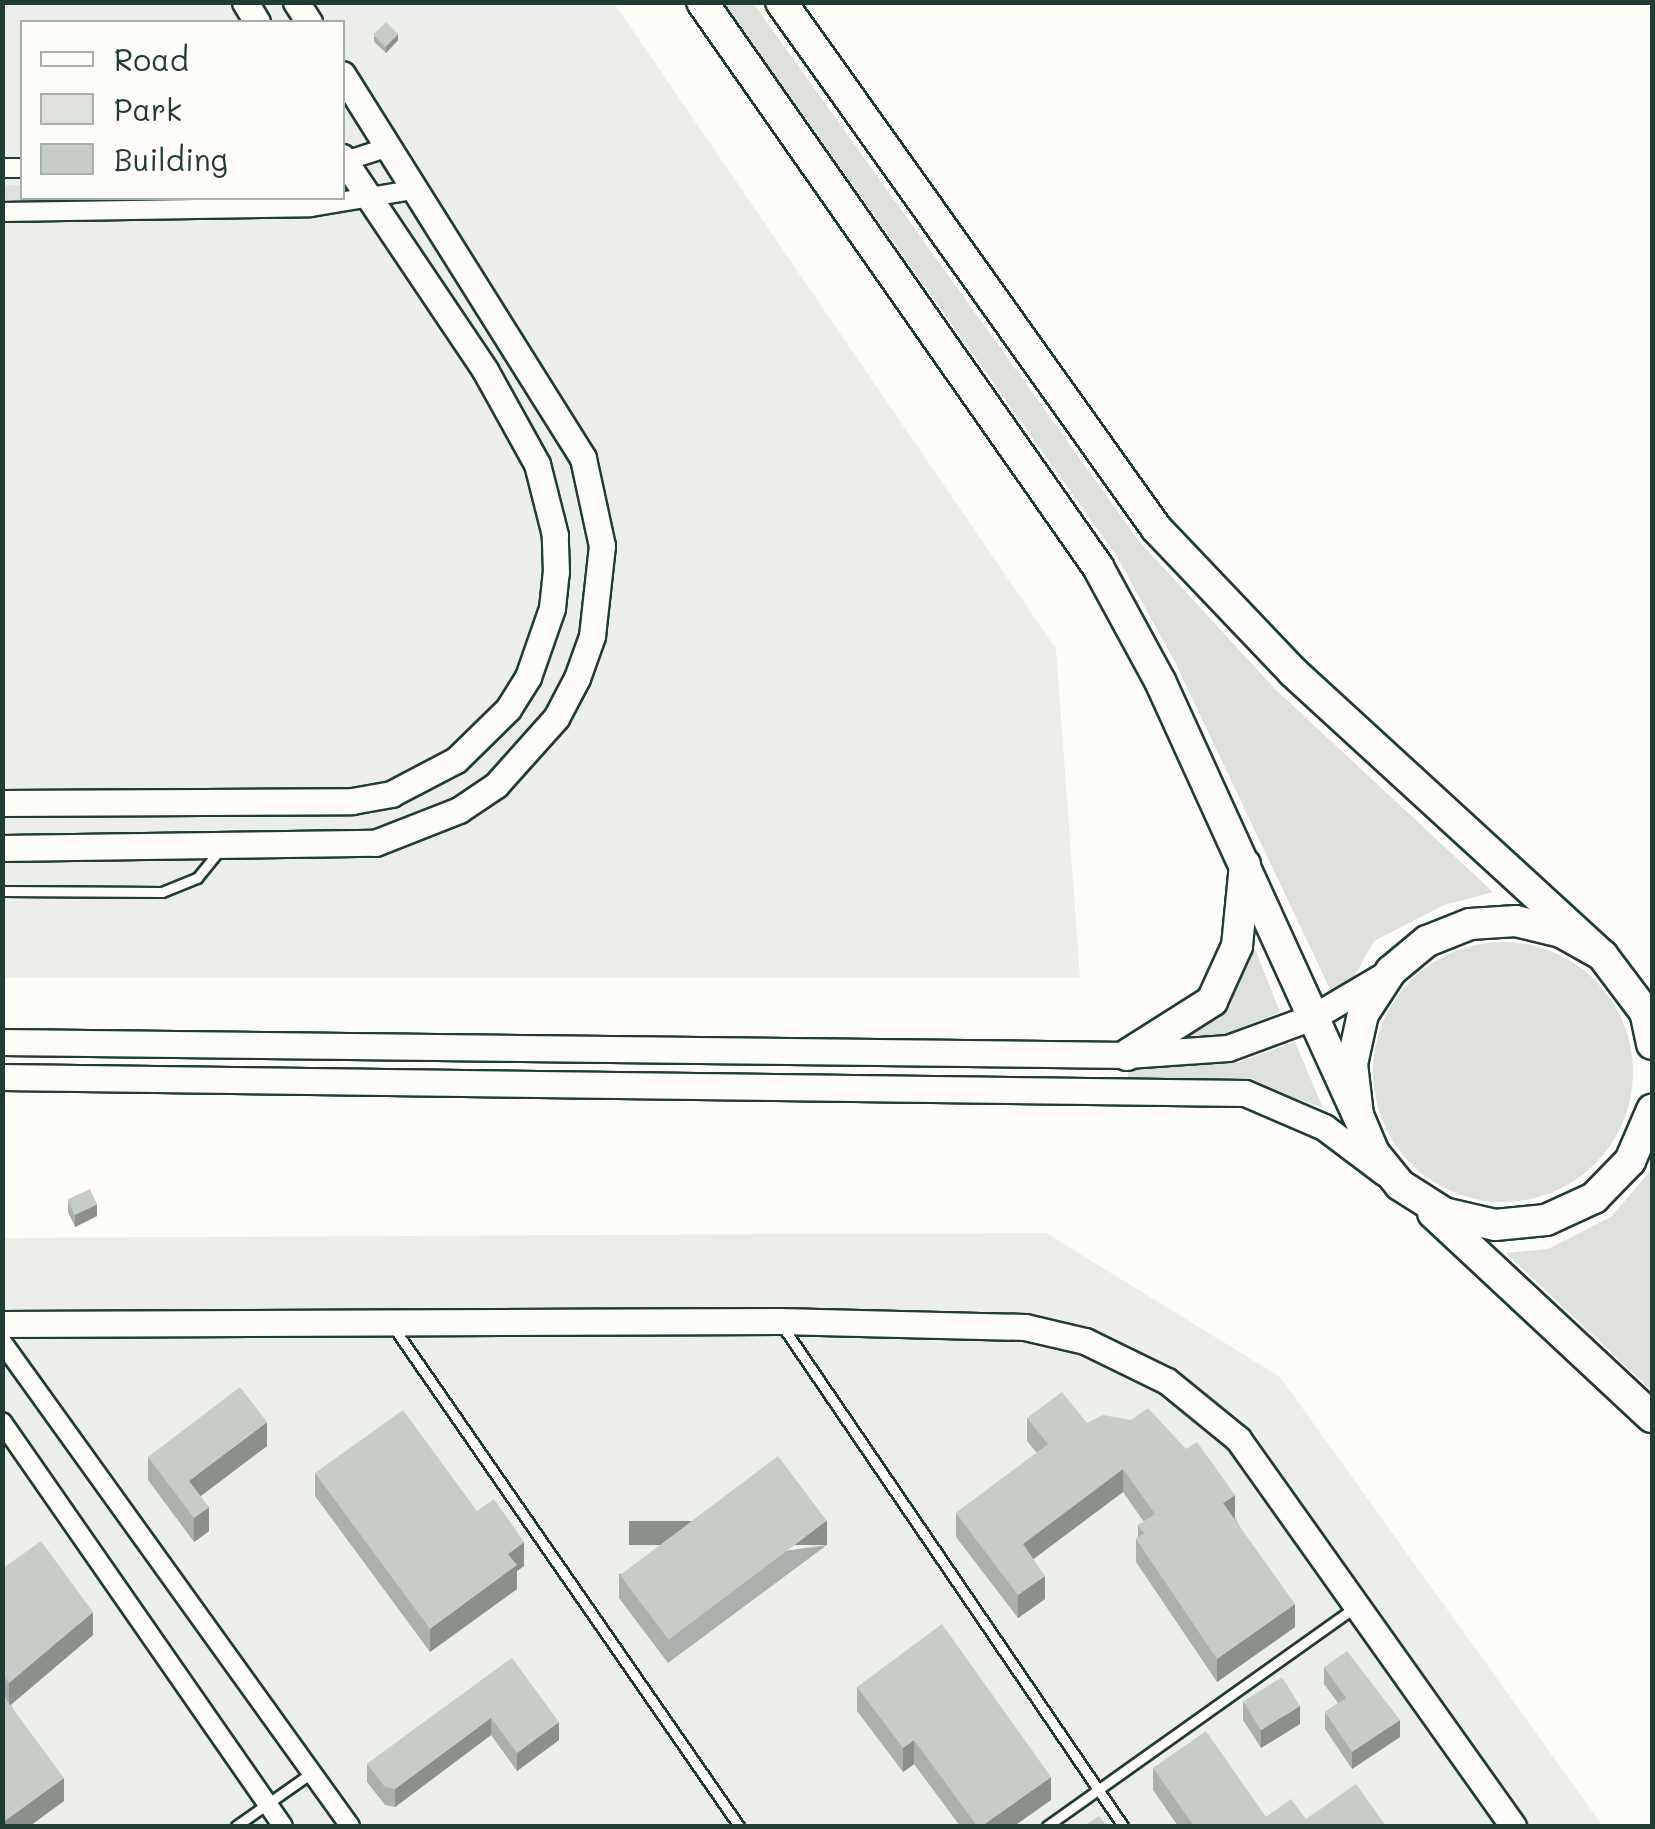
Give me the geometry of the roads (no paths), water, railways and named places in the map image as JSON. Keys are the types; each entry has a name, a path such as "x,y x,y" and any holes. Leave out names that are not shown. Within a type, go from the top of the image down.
{"main road":[{"path":"702,2 1098,567 1245,861 1374,1153 1400,1185 1652,1417"},
{"path":"781,2 1156,528 1293,672 1602,955 1649,1020 1652,1044"},
{"path":"1127,1054 1212,1000 1236,946 1245,861"},
{"path":"1358,1115 1356,1048 1363,1014 1391,970 1441,936 1470,924 1516,921 1562,932 1602,955"},
{"path":"1400,1185 1444,1213 1494,1226 1546,1220 1594,1198 1630,1161 1652,1110"}],"street":[{"path":"2,848 375,843 458,810 528,754 577,678 592,636 602,546 583,458 345,79"},
{"path":"345,160 389,146"},
{"path":"2,804 352,801 425,780 456,760 508,708 528,678 552,608 555,535 537,464 485,370 345,161"},
{"path":"2,212 374,200 417,190"},
{"path":"219,803 221,848"},
{"path":"2,1042 1127,1054 1228,1048 1314,1016 1391,970"},
{"path":"2,1077 1245,1093 1324,1126 1400,1185"},
{"path":"2,1324 393,1326 779,1321 1026,1327 1085,1342 1141,1365 1192,1398 1238,1439 1360,1603 1512,1826"},
{"path":"2,1342 350,1826"},
{"path":"2,1422 284,1826"}],"lane":[{"path":"2,891 162,892 197,878 221,848"},
{"path":"779,1321 1123,1826"},
{"path":"393,1326 739,1826"},
{"path":"1047,1826 1360,1603"},
{"path":"236,1826 311,1773"}]}
